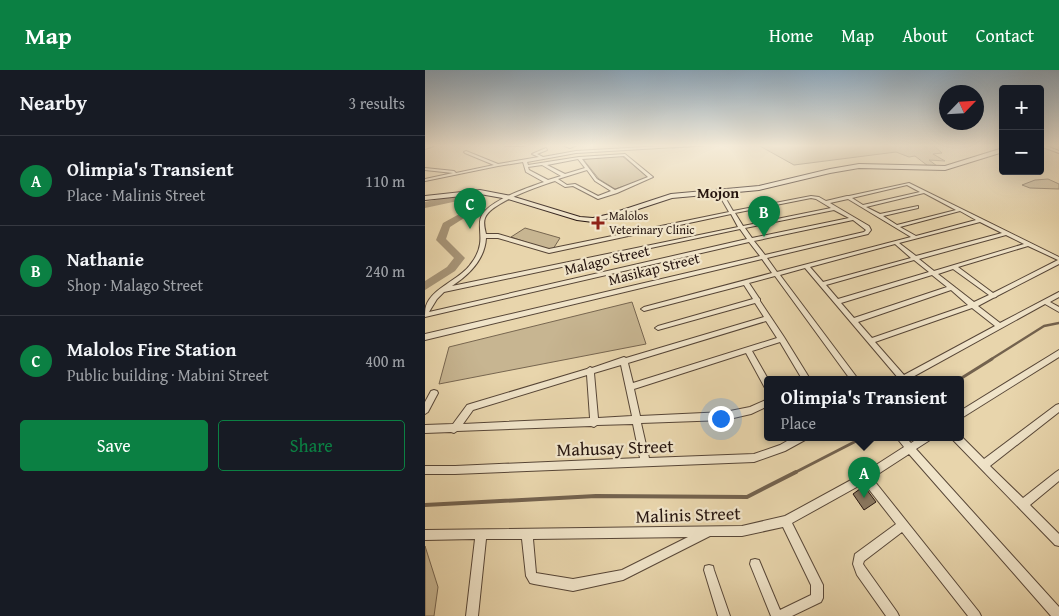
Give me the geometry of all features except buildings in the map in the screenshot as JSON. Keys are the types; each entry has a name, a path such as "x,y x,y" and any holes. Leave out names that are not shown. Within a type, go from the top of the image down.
{"main road":[{"path":"425,198 470,191 509,197 579,219 593,220 612,216 671,196 759,188 828,170"}],"street":[{"path":"438,170 461,173"},
{"path":"425,180 473,170"},
{"path":"529,170 548,182"},
{"path":"555,170 565,176"},
{"path":"425,314 430,300 466,273 479,254 483,246 484,236 482,216 509,197 582,170"},
{"path":"588,170 596,180 615,192"},
{"path":"555,179 566,186 574,185 596,198 651,178 643,170"},
{"path":"825,203 907,184 1059,260"},
{"path":"720,192 741,227 852,376"},
{"path":"863,206 924,192"},
{"path":"484,236 498,236 549,251 811,197 817,198 853,219"},
{"path":"847,197 916,238"},
{"path":"879,216 916,207"},
{"path":"440,291 835,208"},
{"path":"897,226 960,210"},
{"name":"Malago Street","path":"425,314 751,240 853,219"},
{"name":"Masikap Street","path":"425,337 762,256 867,233 869,230 853,219"},
{"path":"644,309 981,220"},
{"path":"822,284 1006,233"},
{"path":"896,243 999,326"},
{"path":"837,302 1029,244"},
{"path":"870,341 974,305 1059,260"},
{"path":"807,266 900,376"},
{"path":"954,267 994,296"},
{"path":"746,283 804,376"},
{"path":"853,321 952,288"},
{"path":"908,376 1059,294"},
{"path":"658,328 757,300"},
{"path":"1046,302 1059,310"},
{"path":"454,429 470,407 768,318"},
{"path":"629,387 782,340"},
{"path":"748,350 764,379"},
{"path":"964,412 1059,353"},
{"path":"624,360 645,461"},
{"path":"590,370 594,423"},
{"path":"425,410 434,393"},
{"path":"425,429 725,416 751,410 764,404"},
{"path":"984,465 1059,407"},
{"name":"Mahusay Street","path":"425,470 754,458 782,448 795,441"},
{"path":"903,441 1059,616"},
{"name":"Malinis Street","path":"425,535 742,531 786,521 865,477 921,441"},
{"path":"960,441 1059,541"},
{"path":"1023,505 1059,475"},
{"path":"865,477 975,616"},
{"path":"755,564 778,616 817,598 817,585 786,521"},
{"path":"893,616 858,564 859,558 903,525"},
{"path":"527,534 531,576 534,579 573,585 630,573 710,532"},
{"path":"472,616 481,535"},
{"path":"709,570 724,616"}],"shaded area":[{"path":"592,170 640,170 649,178 615,189 599,179"},
{"path":"1048,179 1059,184 1059,189 1030,188 1022,185 1035,180"},
{"path":"525,228 560,238 553,249 549,250 511,237"},
{"path":"632,302 646,344 439,384 449,347"},
{"path":"425,546 438,587 434,616 425,616"}],"waterway":[{"path":"425,205 472,195 467,213 446,225 441,240 460,258 451,269 425,286"},
{"path":"990,360 1044,326 1059,323"},
{"path":"964,376 992,359"},
{"path":"794,473 856,441"},
{"path":"425,505 596,496 747,497 796,472"}],"place":[{"name":"Malolos Veterinary Clinic","path":"598,223"},
{"name":"Malolos Fire Station","path":"470,229"},
{"name":"Nathanie","path":"764,237"},
{"name":"Olimpia's Transient","path":"864,498"}],"district":[{"name":"Mojon","path":"718,193"}]}
